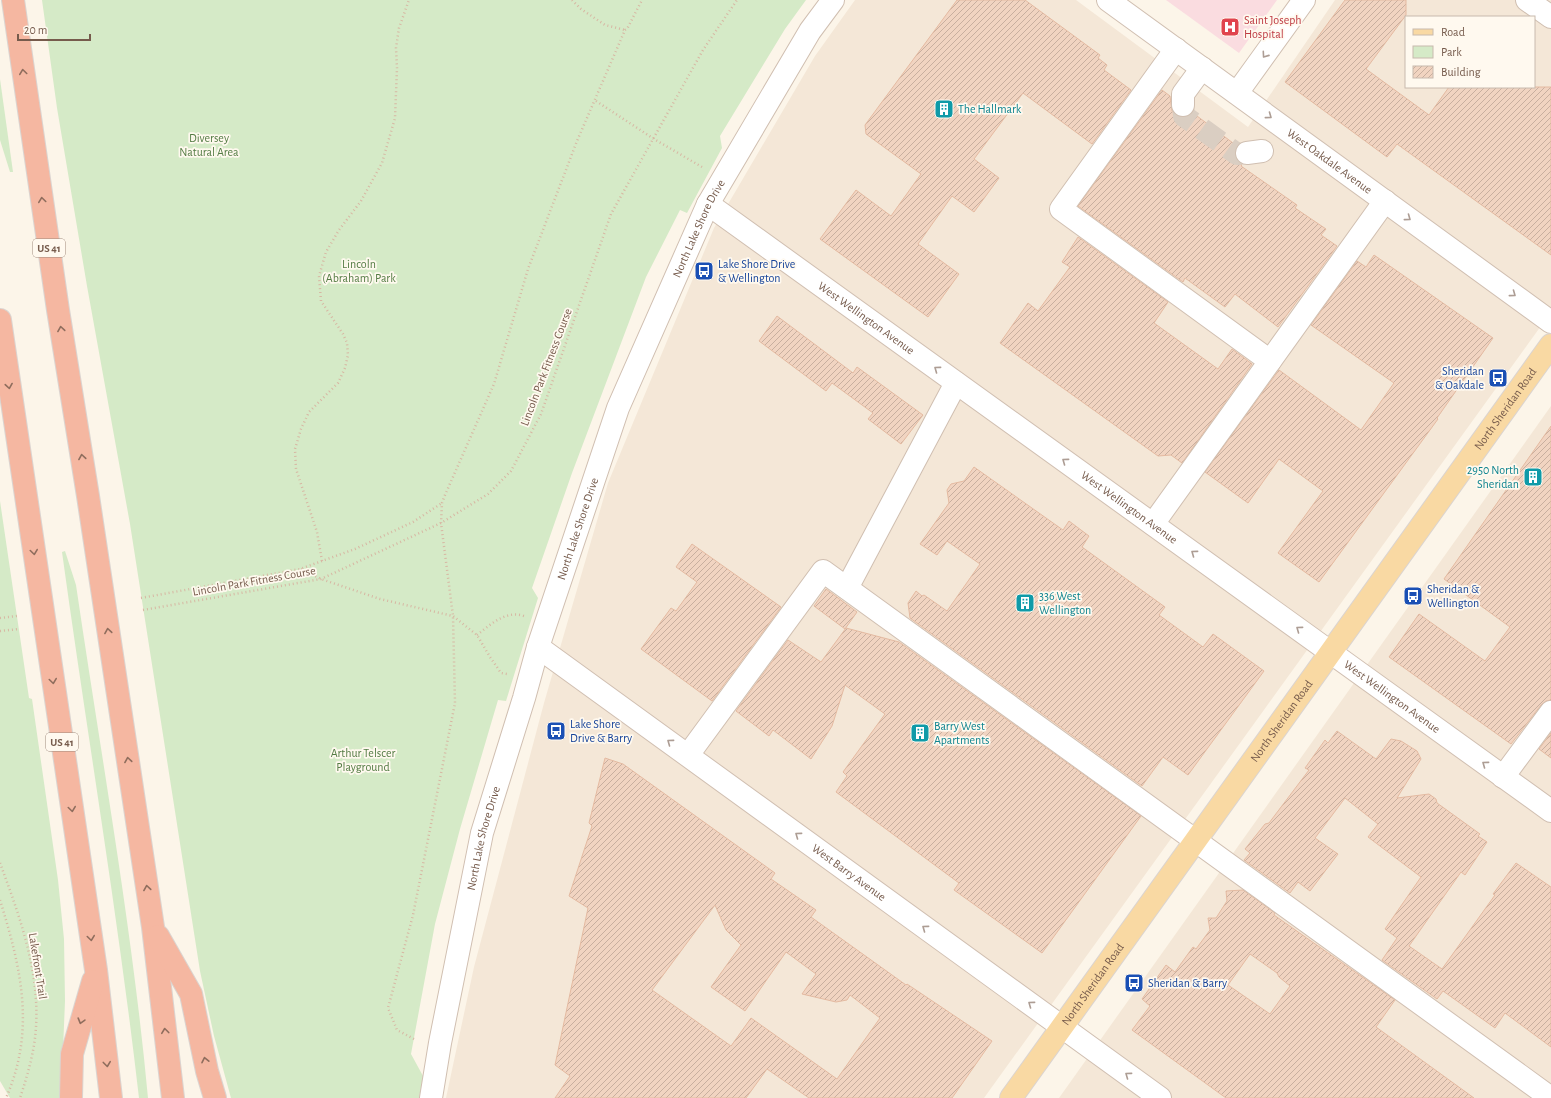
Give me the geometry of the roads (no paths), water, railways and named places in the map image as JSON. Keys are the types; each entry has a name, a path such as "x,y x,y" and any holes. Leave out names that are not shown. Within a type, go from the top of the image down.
{"highway":[{"name":"US 41","path":"13,0 58,310 88,496 153,927 173,1098"},
{"name":"US 41","path":"0,320 96,970 111,1098"},
{"path":"153,927 191,994 215,1098"},
{"path":"71,1098 72,1054 96,970"}],"main road":[{"name":"North Sheridan Road","path":"1011,1098 1551,345"}],"street":[{"name":"North Lake Shore Drive","path":"438,1094 440,1043 482,833 524,698 538,647 618,408 708,204 810,31 832,0"},
{"name":"West Oakdale Avenue","path":"1108,0 1551,322"},
{"path":"1237,93 1304,0"},
{"path":"1527,0 1551,17"},
{"path":"1176,49 1061,209 1270,361"},
{"path":"1183,106 1183,94 1202,68"},
{"path":"1152,524 1385,201"},
{"name":"West Wellington Avenue","path":"708,204 1551,811"},
{"path":"847,588 956,383"},
{"path":"688,755 823,571 1551,1098"},
{"name":"West Barry Avenue","path":"538,647 1160,1098"},
{"path":"1503,777 1551,712"}],"tunnel":[{"path":"1183,105 1184,116 1237,154 1247,153"}],"place":[{"name":"Saint Joseph Hospital","path":"1230,27"},
{"name":"The Hallmark","path":"944,109"},
{"name":"Lake Shore Drive & Wellington","path":"704,271"},
{"name":"Sheridan & Oakdale","path":"1498,378"},
{"name":"2950 North Sheridan","path":"1533,477"},
{"name":"Sheridan & Wellington","path":"1413,596"},
{"name":"336 West Wellington","path":"1025,603"},
{"name":"Lake Shore Drive & Barry","path":"556,731"},
{"name":"Barry West Apartments","path":"920,733"},
{"name":"Sheridan & Barry","path":"1134,983"}],"park label":[{"name":"Diversey Natural Area","path":"209,145"},
{"name":"Lincoln (Abraham) Park","path":"359,271"},
{"name":"Arthur Telscer Playground","path":"363,760"}]}
